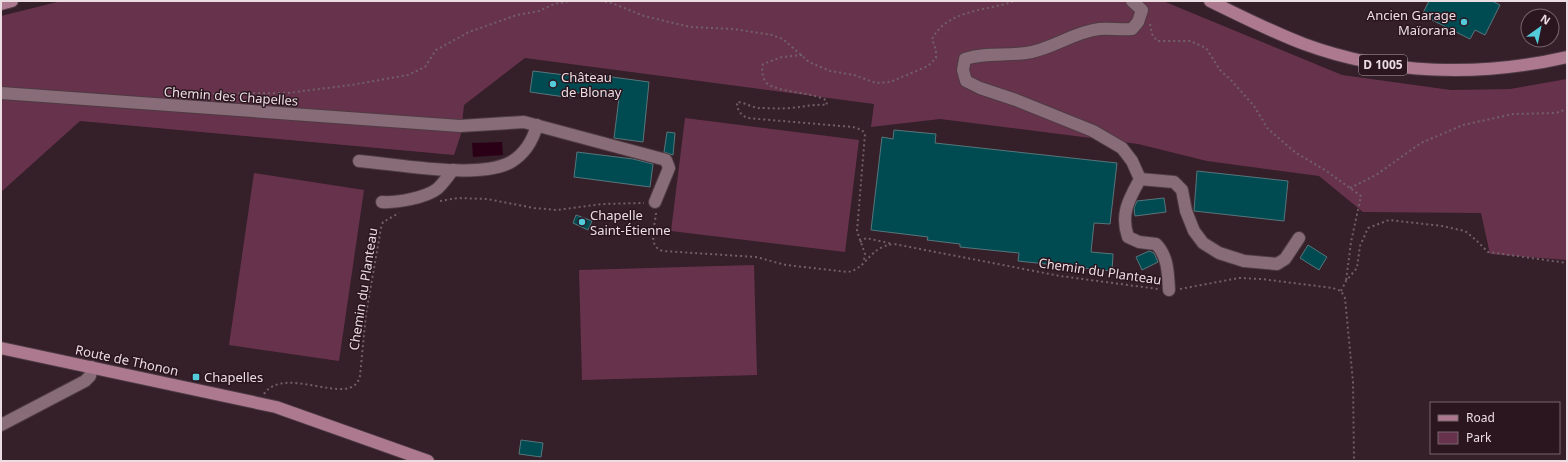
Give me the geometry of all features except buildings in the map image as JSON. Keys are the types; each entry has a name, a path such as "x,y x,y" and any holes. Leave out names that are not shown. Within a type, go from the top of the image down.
{"main road":[{"path":"1,4 12,1"},
{"name":"D 1005","path":"1210,1 1258,25 1304,44 1328,52 1376,64 1426,69 1476,70 1526,65 1567,57"},
{"name":"Route de Thonon","path":"1,348 259,402 310,417 428,461"}],"street":[{"path":"1132,1 1142,10 1138,22 1132,29 1099,29 1065,39 1043,49 1026,53 976,55 965,59 963,70 966,81 980,88 1052,113 1093,131 1122,148 1132,161 1140,179 1126,209 1124,225 1128,237 1139,242 1156,244 1162,250 1166,260 1169,290"},
{"name":"Chemin des Chapelles","path":"1,93 460,126 520,121 666,160 669,168 655,202"},
{"path":"359,161 453,170 495,168 520,156 531,142 537,125"},
{"path":"382,202 401,201 432,192 440,186 453,170"},
{"path":"1140,179 1174,182 1182,190 1186,211 1194,231 1203,243 1219,253 1244,260 1277,264 1285,259 1299,238"},
{"path":"1,425 85,381 90,376 92,367"}],"path":[{"path":"178,94 288,93 351,85 408,74 426,67 436,50 469,32 517,16 539,11 554,4 571,1"},
{"path":"600,1 612,3 644,16 690,28 734,29 772,34 783,39 809,62 830,71 854,75 876,83 890,82 928,66 936,58 936,50 932,39 937,30 945,22 963,14 1016,1"},
{"path":"1142,10 1150,23 1152,34 1158,41 1190,41 1206,48 1220,70 1254,106 1268,129 1296,153 1325,170 1361,196 1351,242 1346,281"},
{"path":"802,55 782,57 763,64 762,70 764,80 770,86 817,96 826,100 827,105 818,104 789,108 758,108 737,102 737,107 740,114 747,118 853,127 862,130 865,134 857,232 865,254 864,262"},
{"path":"1350,188 1376,175 1421,143 1463,126 1513,114 1556,113 1567,109"},
{"path":"434,203 458,198 487,199 534,208 557,210 615,203 655,202 653,242 657,248 663,251 756,257 786,265 844,272 853,271 880,247 894,244"},
{"name":"Chemin du Planteau","path":"259,402 268,389 278,384 305,384 347,390 357,383 360,376 366,314 381,228 383,222 388,218 400,213"},
{"path":"1354,461 1352,367 1345,298 1341,291 1346,281 1357,268 1360,246 1368,228 1389,220 1442,226 1464,231 1488,252 1567,263"},
{"name":"Chemin du Planteau","path":"860,242 866,238 1060,276 1131,287 1169,290 1192,287 1228,279 1250,278 1333,288 1341,291"}],"green space":[{"path":"61,1 1163,1 1342,75 1451,90 1510,89 1567,79 1567,260 1490,254 1481,213 1363,212 1319,176 1207,161 1138,144 940,119 871,127 874,104 525,58 464,105 461,134 454,155 80,121 1,192 1,16"},
{"path":"685,118 859,140 845,252 671,231"},
{"path":"254,173 364,190 339,361 229,345"},
{"path":"754,265 757,375 582,380 579,270"}],"shaded area":[{"path":"502,142 503,155 473,157 472,143"}],"place":[{"name":"Ancien Garage Maïorana","path":"1464,22"},
{"name":"Château de Blonay","path":"553,84"},
{"name":"Chapelle Saint-Étienne","path":"582,222"},
{"name":"Chapelles","path":"196,377"}]}
